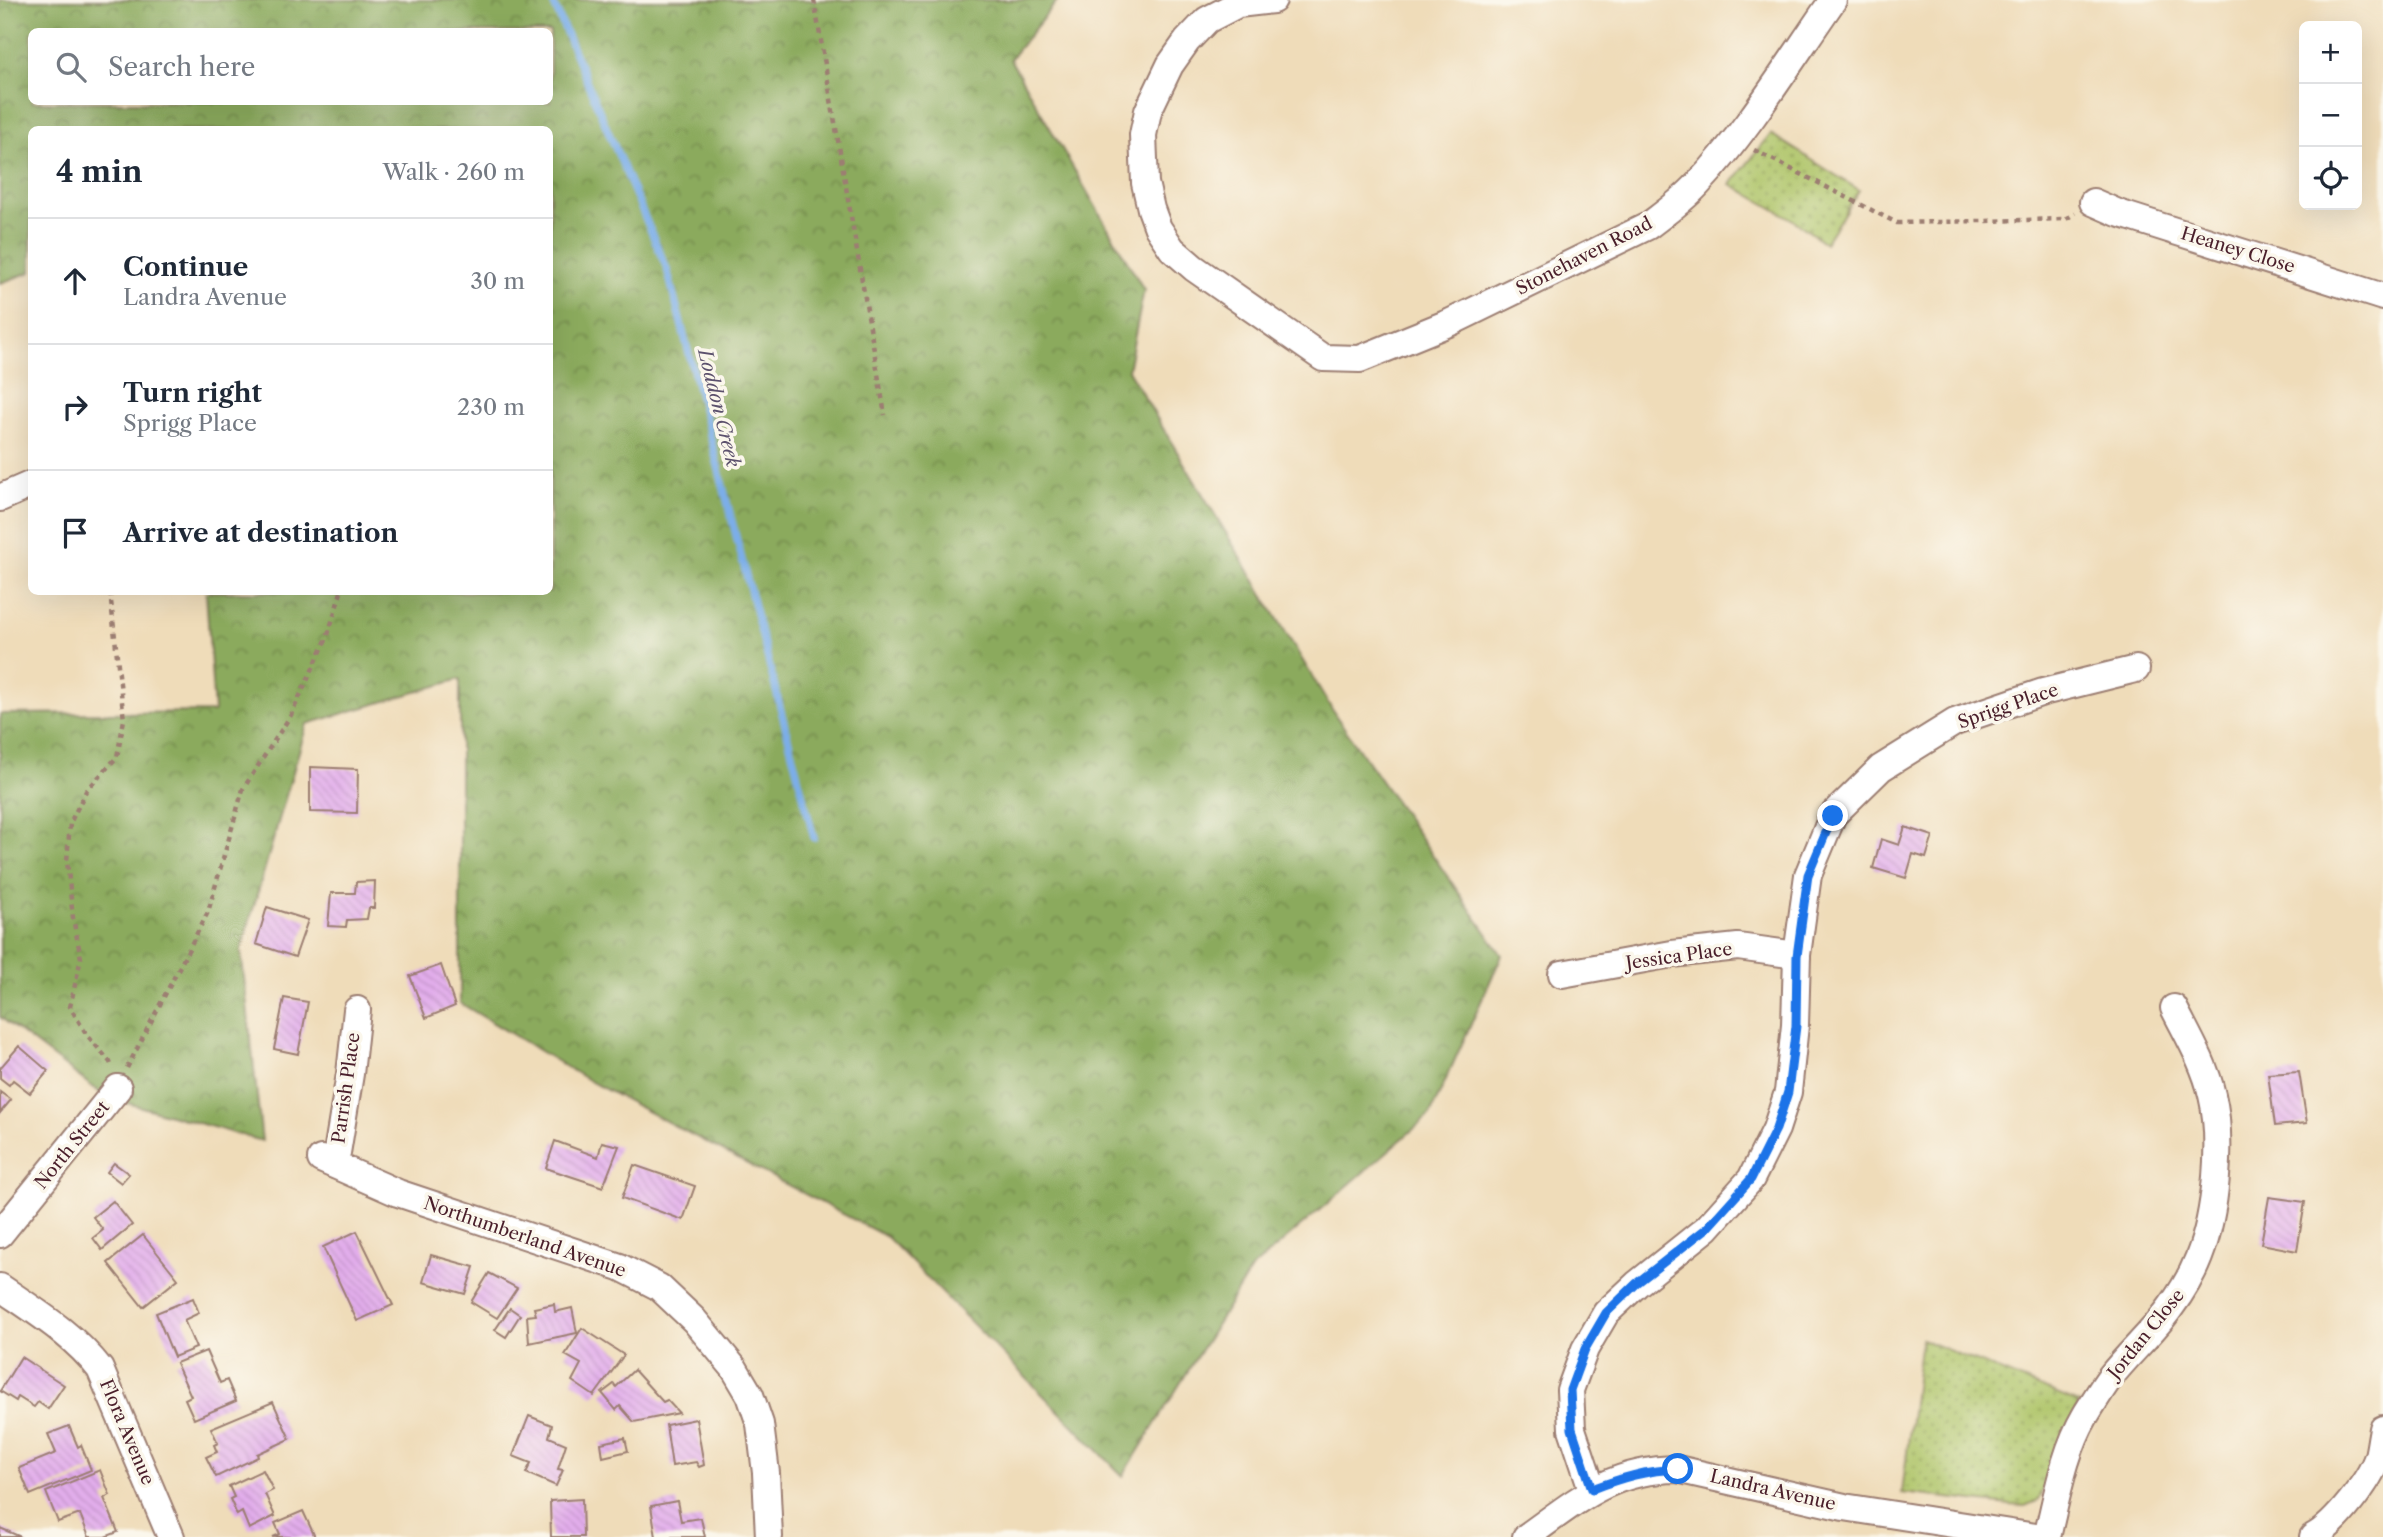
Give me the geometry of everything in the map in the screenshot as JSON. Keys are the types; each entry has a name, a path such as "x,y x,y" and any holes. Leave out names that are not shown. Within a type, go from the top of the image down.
{"street":[{"name":"Stonehaven Road","path":"1273,0 1238,5 1207,20 1187,41 1157,88 1143,135 1143,159 1151,209 1158,228 1172,249 1194,268 1324,358 1360,359 1451,323 1648,226 1697,186 1734,140 1833,0"},
{"name":"Heaney Close","path":"2092,202 2118,213 2383,297"},
{"path":"0,498 28,486"},
{"name":"Sprigg Place","path":"1592,1489 1572,1429 1570,1390 1585,1349 1606,1313 1637,1283 1707,1228 1751,1179 1776,1129 1788,1092 1796,1026 1797,956 1808,875 1833,816 1881,768 1955,722 2043,692 2136,669"},
{"name":"Jessica Place","path":"1562,974 1672,954 1738,947 1797,956"},
{"name":"Jordan Close","path":"2034,1537 2084,1418 2110,1377 2176,1300 2200,1256 2207,1230 2216,1177 2217,1126 2212,1094 2202,1063 2174,1008"},
{"name":"Parrish Place","path":"328,1162 350,1074 357,1010"},
{"name":"North Street","path":"0,1234 118,1088"},
{"name":"Northumberland Avenue","path":"328,1162 398,1193 620,1267 659,1287 702,1330 734,1368 750,1395 760,1424 769,1537"},
{"name":"Flora Avenue","path":"0,1287 65,1332 85,1350 100,1369 171,1537"},
{"path":"2314,1537 2325,1531 2350,1503 2377,1459 2383,1429"},
{"name":"Landra Avenue","path":"1526,1537 1592,1489 1635,1474 1678,1469 1844,1507 2034,1537"}],"path":[{"path":"814,0 885,415"},
{"path":"1734,140 1897,223 2066,219 2092,202"},
{"path":"110,595 124,720 117,757 86,790 70,823 67,861 73,918 81,958 70,1007 87,1035 110,1062 118,1088"},
{"path":"118,1088 208,912 243,789 291,715 327,638 340,595"}],"green space":[{"path":"0,0 1058,0 1010,59 1144,290 1128,370 1336,716 1502,955 1430,1115 1251,1269 1123,1476 887,1237 593,1083 460,1003 460,679 307,724 241,950 262,1141 106,1097 0,1017 0,714 214,712 206,595 553,595 553,126 28,126 28,273 0,283"},
{"path":"1771,134 1859,190 1825,243 1795,221 1731,184"},
{"path":"1921,1339 2079,1403 2039,1500 2025,1506 1902,1493"}],"building":[{"path":"310,767 358,769 357,813 310,812"},
{"path":"1905,827 1933,836 1926,858 1913,854 1906,878 1873,868 1881,839 1899,845"},
{"path":"375,881 374,908 369,908 367,919 347,920 346,927 328,926 331,893 355,893 356,882"},
{"path":"267,907 308,920 295,957 256,944"},
{"path":"441,965 455,1006 426,1018 410,976"},
{"path":"284,998 308,1002 298,1054 274,1049"},
{"path":"19,1046 48,1071 30,1093 13,1080 9,1085 0,1078 0,1068"},
{"path":"2299,1072 2307,1123 2275,1126 2268,1074"},
{"path":"0,1092 11,1100 0,1113"},
{"path":"555,1141 598,1157 602,1142 619,1146 603,1187 546,1168"},
{"path":"114,1163 129,1174 121,1183 107,1172"},
{"path":"634,1165 695,1186 683,1220 622,1198"},
{"path":"2269,1197 2305,1202 2297,1251 2261,1244"},
{"path":"113,1201 132,1225 102,1250 93,1238 103,1230 93,1217"},
{"path":"357,1231 393,1305 357,1321 323,1247"},
{"path":"143,1235 178,1279 143,1307 108,1263"},
{"path":"431,1255 474,1267 465,1294 423,1282"},
{"path":"489,1273 517,1288 497,1318 471,1302"},
{"path":"193,1298 199,1313 184,1320 196,1348 174,1357 156,1313"},
{"path":"554,1304 555,1312 572,1308 577,1333 529,1343 527,1316 536,1315 534,1308"},
{"path":"510,1308 520,1315 506,1337 495,1330"},
{"path":"582,1328 624,1355 594,1396 572,1381 581,1364 565,1355"},
{"path":"206,1351 220,1383 227,1380 236,1401 194,1419 185,1399 191,1396 176,1363"},
{"path":"21,1357 64,1385 48,1409 38,1402 34,1407 18,1397 16,1401 0,1391"},
{"path":"634,1370 663,1402 667,1400 679,1413 634,1422 620,1406 616,1410 602,1393 614,1384 616,1387"},
{"path":"273,1402 290,1439 216,1477 206,1457 217,1452 214,1445 218,1443 211,1428"},
{"path":"529,1416 552,1425 549,1437 566,1444 558,1469 563,1470 556,1486 526,1473 531,1463 513,1456"},
{"path":"696,1419 704,1465 699,1467 696,1462 672,1466 666,1425"},
{"path":"69,1426 78,1447 81,1445 91,1470 30,1495 19,1468 56,1453 48,1434"},
{"path":"625,1438 628,1451 603,1457 601,1443"},
{"path":"100,1470 110,1495 104,1498 118,1532 105,1537 89,1537 80,1514 58,1522 46,1492"},
{"path":"263,1470 273,1490 265,1494 275,1516 249,1529 242,1512 237,1515 230,1499 234,1497 229,1486"},
{"path":"582,1499 583,1537 551,1537 550,1501"},
{"path":"677,1501 681,1521 701,1518 705,1537 656,1537 651,1506"},
{"path":"303,1511 315,1537 273,1537 280,1534 275,1523"},
{"path":"0,1528 21,1537 0,1537"}],"waterway":[{"name":"Loddon Creek","path":"552,0 667,269 814,838"}],"route":[{"path":"1678,1469 1656,1470 1625,1477 1592,1489 1572,1429 1570,1390 1585,1349 1606,1313 1637,1283 1707,1228 1751,1179 1776,1129 1788,1092 1796,1026 1797,956 1808,875 1833,816"}]}
